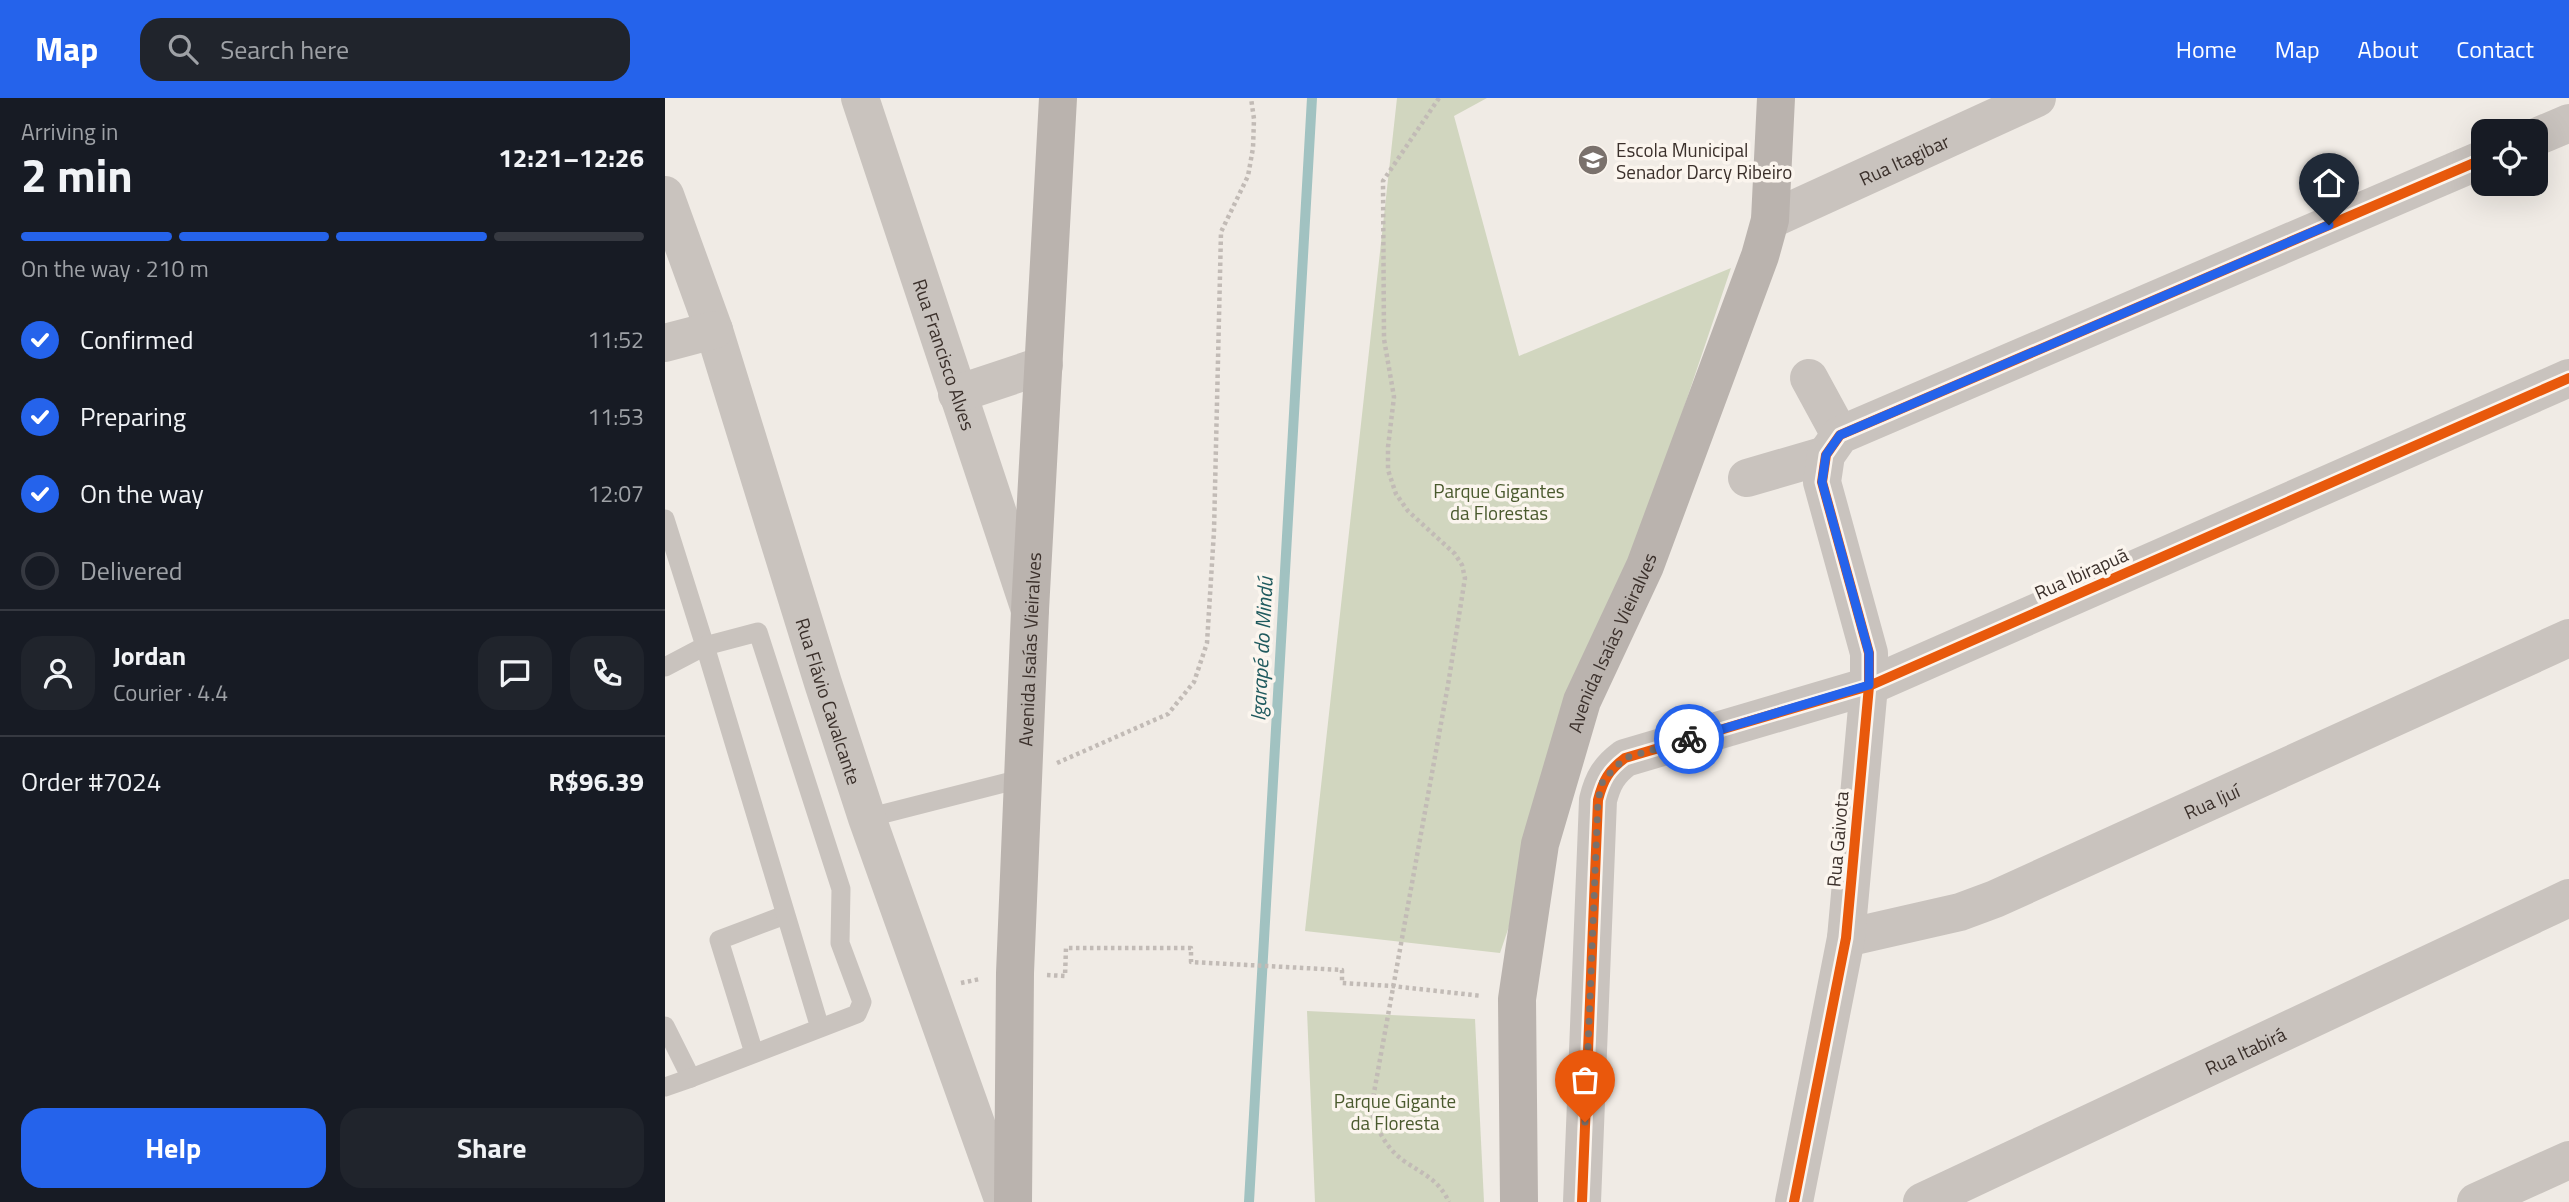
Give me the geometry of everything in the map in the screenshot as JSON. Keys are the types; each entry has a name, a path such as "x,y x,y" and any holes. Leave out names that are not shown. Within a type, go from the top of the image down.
{"main road":[{"name":"Avenida Isaías Vieiralves","path":"1013,1202 1015,973 1030,610 1058,98"},
{"name":"Avenida Isaías Vieiralves","path":"1519,1202 1517,999 1540,844 1582,701 1645,566 1760,256 1770,220 1776,98"}],"street":[{"name":"Rua Francisco Alves","path":"860,98 1030,610"},
{"name":"Rua Itagibar","path":"1770,220 2037,98"},
{"path":"2548,132 2569,122"},
{"path":"1747,478 1829,457 2471,164"},
{"name":"Rua Flávio Cavalcante","path":"665,195 713,330 867,818 1004,1202"},
{"path":"665,343 713,330"},
{"path":"957,394 1044,365"},
{"name":"Rua Gaivota","path":"1794,1202 1846,938 1869,685 1869,653 1829,457 1809,378"},
{"name":"Rua Ibirapuã","path":"1581,1202 1598,800 1603,780 1625,758 1869,685 2569,378"},
{"name":"Rua Ijuí","path":"1846,938 1960,912 1995,899 2569,638"},
{"name":"Rua Itabirá","path":"1922,1202 2569,898"},
{"path":"2476,1202 2569,1160"}],"lane":[{"path":"665,519 820,1028"},
{"path":"665,667 705,646 758,632 841,889 840,943 862,1002 857,1014 665,1087"},
{"path":"867,818 1024,778"},
{"path":"754,1054 719,940 785,915"},
{"path":"665,1026 691,1078"}],"path":[{"path":"1024,778 1168,714 1194,682 1207,643 1214,531 1221,232 1248,176 1253,148 1254,119 1251,98"},
{"path":"1439,98 1383,181 1384,339 1394,397 1388,447 1390,482 1395,494 1408,511 1455,554 1462,565 1465,578 1371,1109 1376,1126 1387,1144 1401,1159 1436,1181 1444,1190 1448,1202"},
{"path":"929,988 1015,973 1065,976 1066,948 1191,948 1191,962 1342,970 1342,983 1517,999"}],"green space":[{"name":"Parque Gigantes da Florestas","path":"1397,98 1487,98 1454,116 1519,356 1731,268 1500,953 1305,931"},
{"name":"Parque Gigante da Floresta","path":"1307,1011 1475,1019 1484,1202 1315,1202"}],"waterway":[{"name":"Igarapé do Mindú","path":"1249,1202 1312,98"}],"cycle path":[{"path":"1794,1202 1846,938 1869,686 1869,653 1822,482 1826,455 1840,435 2471,164"},
{"path":"1582,1202 1598,800 1607,776 1619,762 1869,686 2569,378"}],"way so far":[{"path":"1585,1122 1598,800 1603,780 1625,758 1689,739"}],"place":[{"name":"Escola Municipal Senador Darcy Ribeiro","path":"1593,160"}],"route":[{"path":"1689,739 1869,685 1869,653 1822,482 1826,455 1840,435 2329,225"}]}
